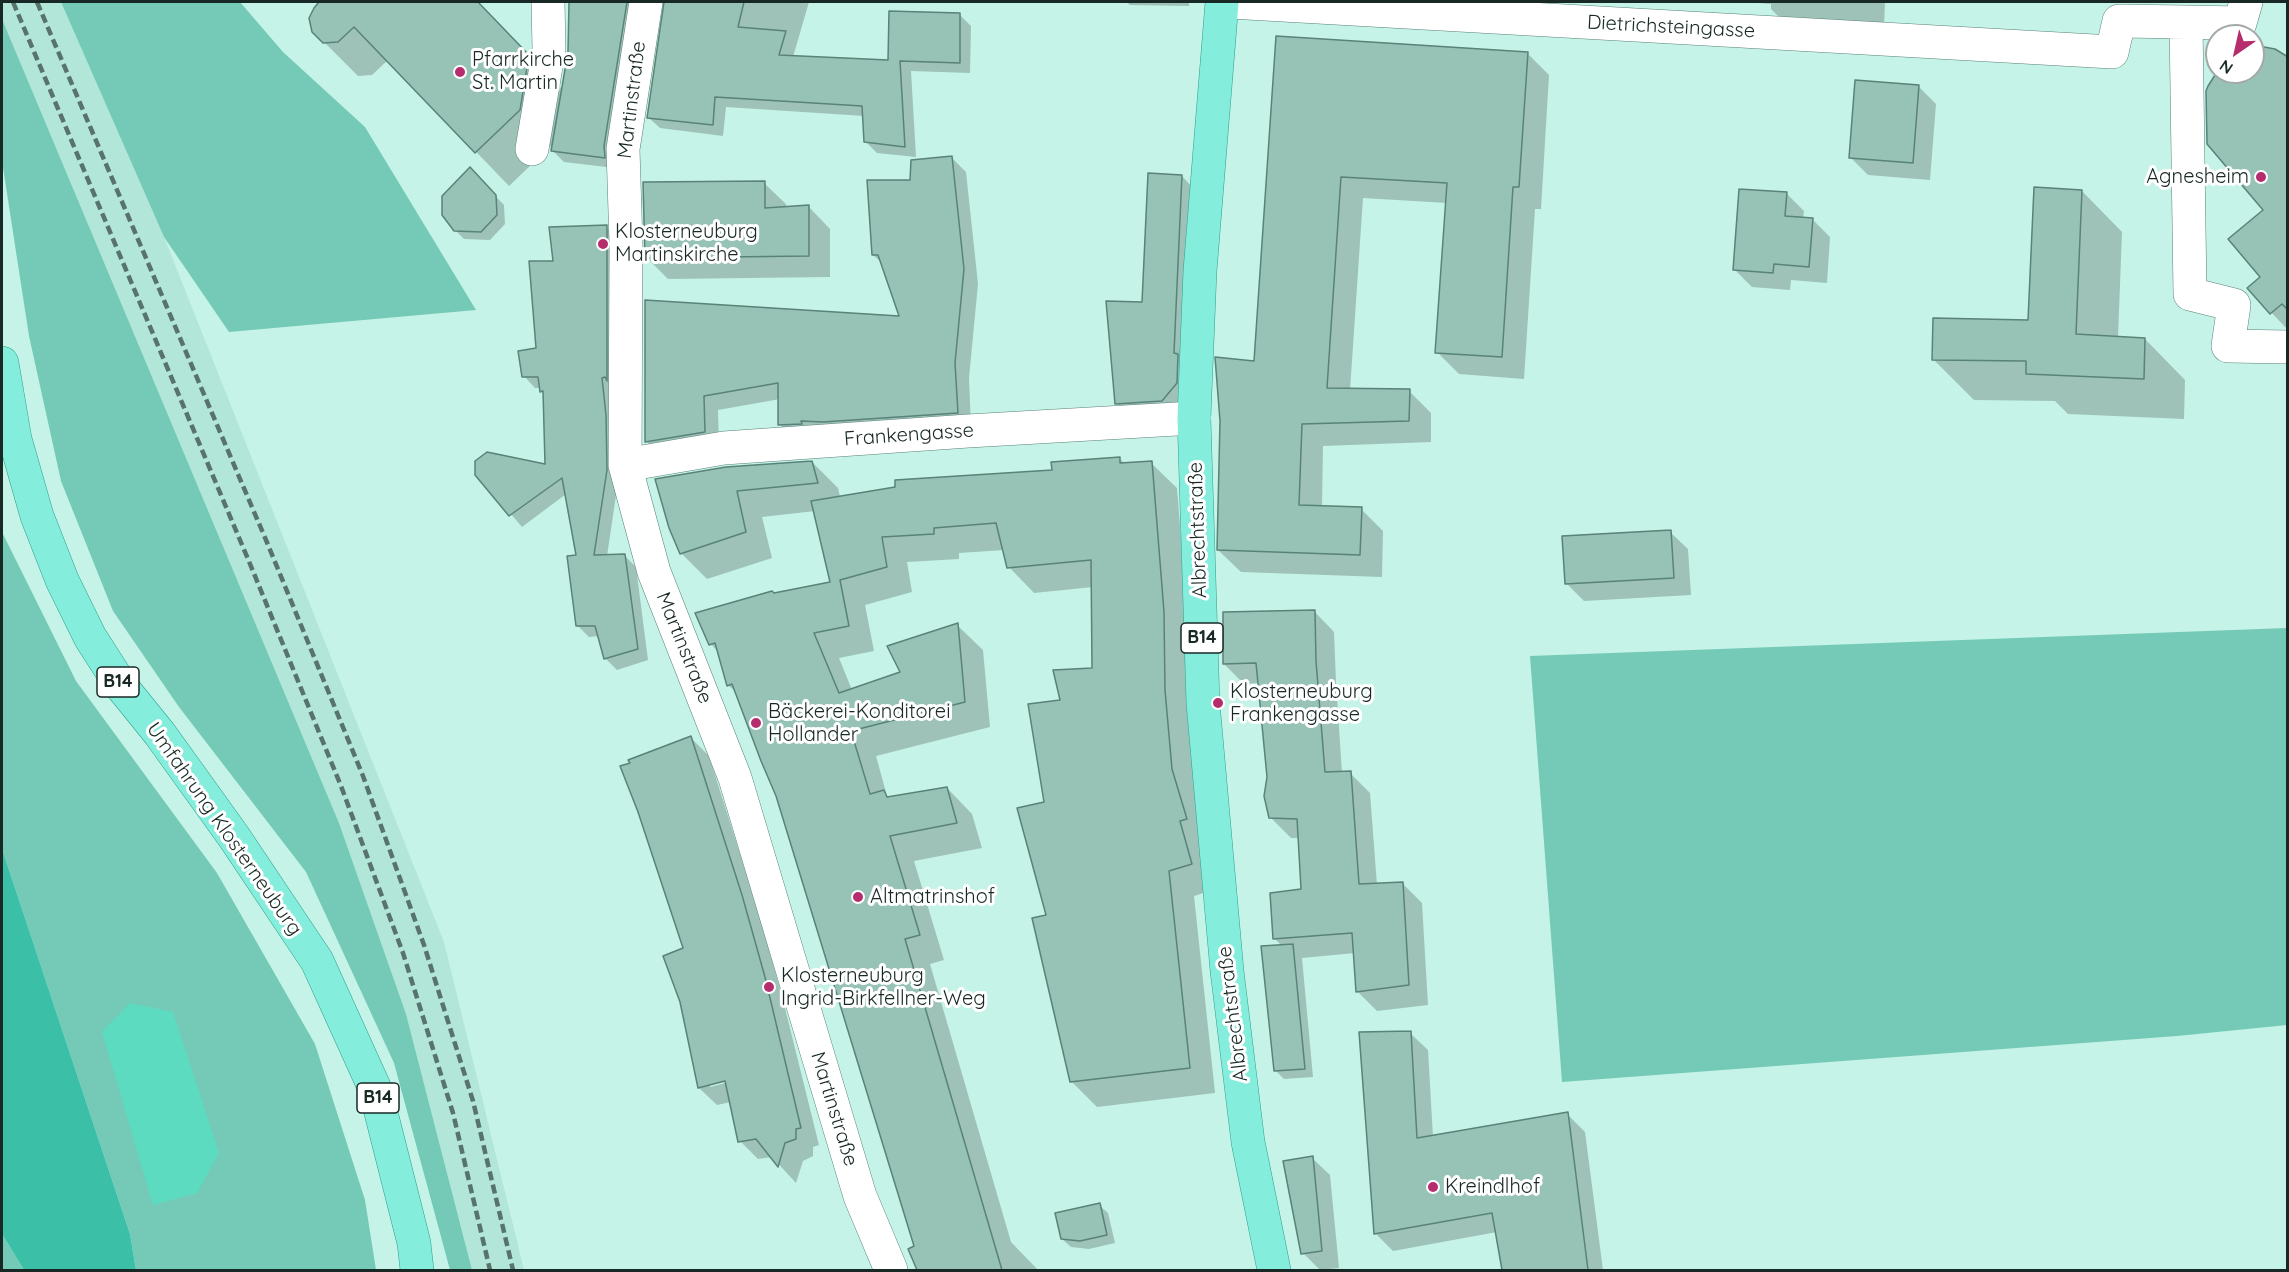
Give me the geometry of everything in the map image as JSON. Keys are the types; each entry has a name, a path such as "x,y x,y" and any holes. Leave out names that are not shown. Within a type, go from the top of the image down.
{"main road":[{"name":"Albrechtstraße","path":"1222,2 1200,271 1194,418 1203,703 1227,971 1248,1142 1274,1270"},
{"name":"Umfahrung Klosterneuburg","path":"2,363 21,461 37,516 62,580 90,637 122,687 160,734 234,837 316,961 375,1089 415,1257"}],"street":[{"path":"532,149 549,49 548,2"},
{"name":"Martinstraße","path":"646,2 623,149 626,244 626,465 654,572 735,778 860,1196 891,1270"},
{"name":"Dietrichsteingasse","path":"1230,2 2112,52 2119,21 2186,22"},
{"path":"2246,2 2240,23 2186,22 2190,294 2234,305 2228,346 2288,347"},
{"name":"Frankengasse","path":"626,465 724,448 968,430 1194,418"}],"shaded area":[{"path":"2,2 61,2 164,237 444,942 524,1270 472,1270 406,1014 339,823 2,19"},
{"path":"61,2 240,2 283,52 365,127 476,310 229,332 164,237"},
{"path":"2,19 339,823 406,1014 472,1270 450,1270 394,1063 306,872 179,707 113,611 61,481 29,336 2,161"},
{"path":"2,532 76,681 217,873 315,1044 365,1200 376,1270 136,1270 130,1234 2,849"},
{"path":"2287,628 2287,1025 2177,1036 1562,1082 1530,656"},
{"path":"2,849 130,1234 136,1270 24,1270 2,1234"},
{"path":"130,1003 173,1012 219,1153 197,1193 153,1205 102,1032"},
{"path":"2,1234 24,1270 2,1270"}],"building":[{"name":"Pfarrkirche St. Martin","path":"319,2 478,2 529,55 520,110 475,153 354,27 338,42 323,43 312,32 309,18"},
{"path":"569,2 627,2 604,146 605,158 551,151 568,52"},
{"path":"664,2 744,2 738,27 786,31 779,55 888,60 889,11 960,13 960,63 900,61 905,147 864,142 862,106 715,97 713,125 647,118"},
{"path":"1276,36 1528,52 1519,187 1513,187 1502,357 1435,353 1447,183 1341,177 1327,388 1410,389 1409,421 1302,424 1299,505 1362,507 1360,555 1217,550 1220,421 1215,357 1254,361"},
{"name":"Agnesheim","path":"2265,47 2275,49 2288,57 2288,310 2282,304 2270,314 2247,288 2260,277 2228,239 2263,210 2207,144 2206,91 2209,84 2265,84"},
{"path":"1855,80 1919,85 1913,163 1849,158"},
{"path":"952,156 964,269 955,363 958,413 823,422 801,421 802,424 778,425 778,383 704,396 705,432 645,442 645,300 899,316 878,255 872,255 867,180 910,180 911,160"},
{"path":"470,167 496,195 497,215 481,232 454,231 442,215 442,196"},
{"path":"1148,173 1182,175 1174,353 1178,354 1177,383 1162,401 1115,404 1106,301 1142,302"},
{"path":"765,181 765,208 809,205 809,256 645,258 643,182"},
{"path":"2034,187 2082,190 2076,334 2145,338 2144,379 2026,374 2026,361 1932,360 1933,318 2028,320"},
{"path":"1739,189 1787,192 1785,216 1813,218 1809,267 1774,264 1773,273 1733,270"},
{"path":"607,225 607,381 605,377 602,378 606,415 607,470 594,555 625,554 638,649 604,659 595,626 576,626 567,556 576,555 562,478 509,516 475,475 475,461 487,452 545,464 543,391 540,392 538,377 522,377 518,351 536,348 529,261 553,261 549,227"},
{"path":"1120,457 1120,463 1152,461 1164,612 1165,690 1172,769 1187,819 1180,821 1192,864 1169,871 1190,1068 1070,1082 1032,918 1046,915 1017,808 1044,802 1028,704 1060,700 1053,670 1092,668 1091,560 1007,568 996,523 934,528 934,534 882,537 887,567 840,580 849,626 814,633 839,693 900,672 887,646 958,623 965,702 851,731 870,794 884,790 887,797 947,787 957,823 890,836 920,935 905,939 1002,1270 917,1270 908,1249 914,1246 776,796 732,684 727,686 715,643 709,645 695,613 772,591 774,593 830,582 811,501 895,487 895,480 1052,470 1051,462"},
{"path":"812,461 818,483 737,491 746,532 680,554 669,528 655,479 726,467"},
{"path":"1671,530 1674,578 1565,584 1562,536"},
{"path":"1315,610 1316,661 1325,772 1351,771 1359,884 1403,882 1409,985 1356,992 1352,933 1273,939 1270,893 1301,889 1297,819 1269,818 1264,796 1267,777 1256,663 1223,664 1223,612"},
{"path":"691,736 742,895 765,977 801,1128 796,1129 796,1139 785,1143 778,1167 756,1139 738,1142 725,1081 698,1088 680,1002 663,956 683,948 638,812 620,766 630,763 628,760"},
{"path":"1293,944 1305,1069 1274,1071 1261,946"},
{"name":"Kreindlhof","path":"1411,1031 1417,1138 1568,1112 1588,1270 1502,1270 1492,1213 1374,1234 1359,1032"},
{"path":"1313,1156 1322,1251 1301,1254 1283,1161"},
{"path":"1100,1203 1107,1235 1080,1241 1061,1239 1055,1213"}],"railway":[{"path":"13,2 248,559 341,786 403,953 453,1113 490,1270"},
{"path":"37,2 266,540 363,776 424,945 473,1101 513,1270"}],"place":[{"name":"Pfarrkirche St. Martin","path":"460,72"},
{"name":"Agnesheim","path":"2261,177"},
{"name":"Klosterneuburg Martinskirche","path":"603,244"},
{"name":"Klosterneuburg Frankengasse","path":"1218,703"},
{"name":"Bäckerei-Konditorei Hollander","path":"756,723"},
{"name":"Altmatrinshof","path":"858,897"},
{"name":"Klosterneuburg Ingrid-Birkfellner-Weg","path":"769,987"},
{"name":"Kreindlhof","path":"1433,1187"}]}
